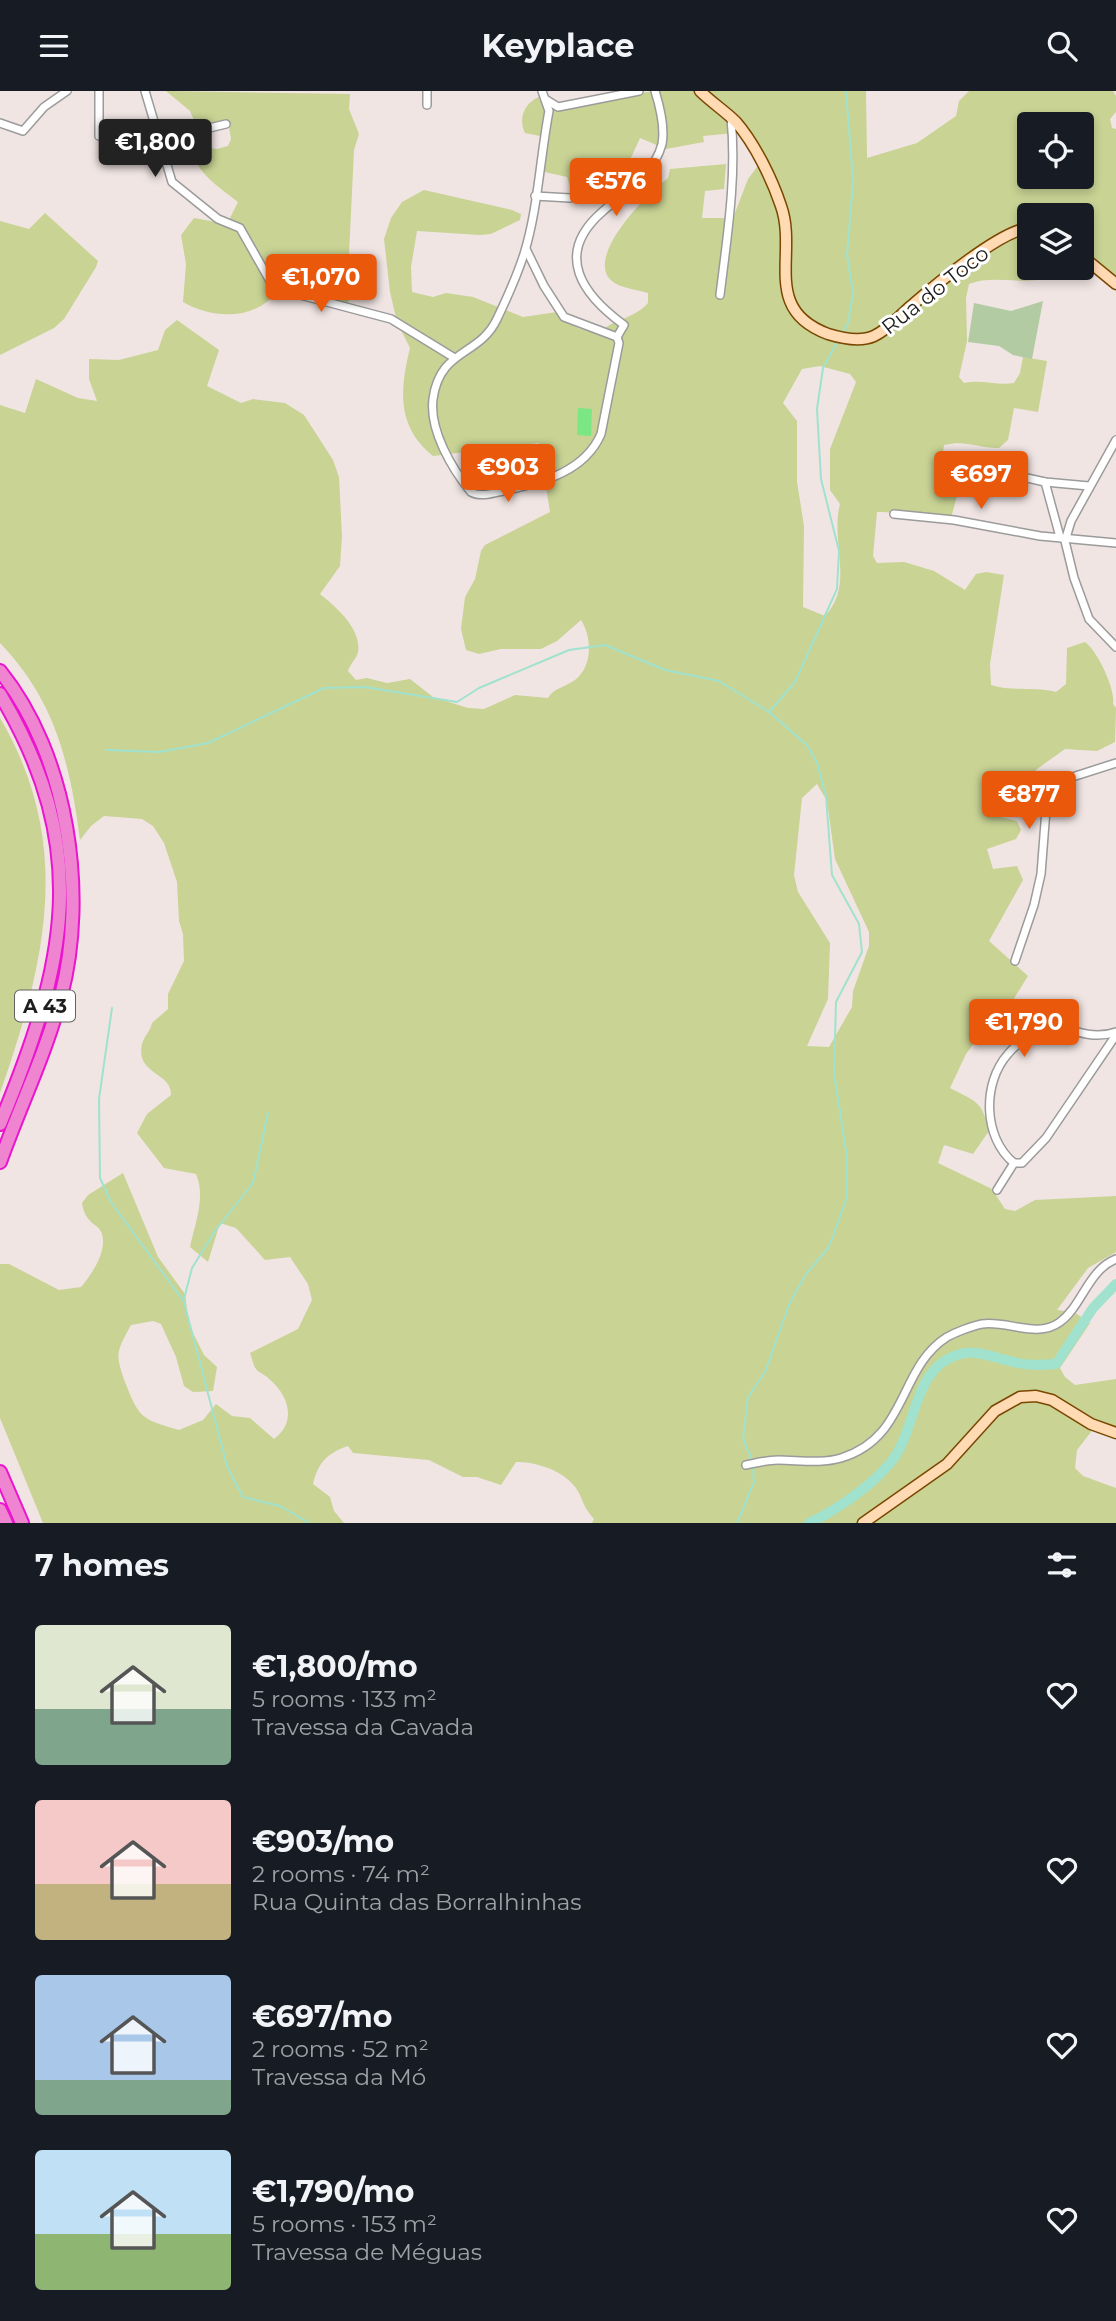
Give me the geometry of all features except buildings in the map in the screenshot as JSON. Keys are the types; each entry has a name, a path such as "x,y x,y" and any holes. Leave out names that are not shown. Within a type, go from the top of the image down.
{"highway":[{"name":"A 43","path":"0,671 26,712 44,753 67,828 67,881 49,991 36,1034 0,1124"},
{"name":"A 43","path":"0,694 33,757 48,801 73,912 62,995 48,1041 0,1162"},
{"path":"0,1472 22,1523"},
{"path":"0,1510 6,1523"}],"street":[{"path":"0,123 23,131 44,107 67,91"},
{"path":"99,91 99,136"},
{"path":"145,91 172,181 199,206 224,222 240,227 274,288 391,319 453,357"},
{"path":"427,91 427,106"},
{"path":"543,95 558,107 639,91"},
{"path":"543,95 549,111 526,248 489,335 453,357 438,382 433,400 435,423 443,447 471,492 487,494 549,481 595,448 601,434 619,343 617,337 624,325 593,301 578,276 576,261 590,225 640,180 662,145 663,128 655,91"},
{"path":"700,91 731,118 734,146 720,295"},
{"name":"Rua do Toco","path":"731,118 745,135 781,205 786,225 783,258 792,305 800,319 836,337 872,338 940,281 1017,231"},
{"path":"159,140 226,124"},
{"path":"535,196 570,198"},
{"path":"526,248 544,286 564,317 617,337"},
{"path":"1094,266 1116,284"},
{"path":"1063,537 1116,440"},
{"path":"996,471 1045,482 1089,487"},
{"path":"1045,482 1089,619 1116,647"},
{"path":"894,514 920,515 1116,543"},
{"path":"1015,961 1034,905 1041,874 1047,797 1063,780 1116,763"},
{"path":"995,1030 1027,1022 1053,1024 1098,1036 1116,1033"},
{"path":"1014,1163 1002,1148 988,1114 995,1080 1008,1054 1053,1024"},
{"path":"1014,1163 1022,1163 1046,1137 1116,1033"},
{"path":"997,1190 1014,1163"},
{"path":"746,1465 776,1460 809,1462 841,1458 868,1445 886,1431 923,1363 947,1338 983,1324 1050,1328 1062,1321 1089,1282 1116,1259"},
{"path":"863,1523 888,1502 947,1464 995,1411 1020,1397 1036,1396 1052,1400 1091,1424 1116,1433"}],"green space":[{"path":"166,91 350,94 349,109 359,134 354,150 349,254 352,274 348,306 328,297 277,291 258,308 233,314 207,312 183,302 186,264 181,235 194,218 227,224 238,202 203,173 193,150 198,146 217,149 228,146 231,139 229,127 217,122 197,127 190,111"},
{"path":"653,91 866,91 867,158 917,143 956,116 959,101 969,91 1113,91 1116,96 1116,112 1110,119 1112,128 1116,129 1116,280 1094,261 1094,203 1017,203 1017,280 1034,280 1024,281 986,280 969,284 966,298 967,341 959,377 964,383 1014,383 1020,373 1023,357 1047,361 1038,412 1014,408 1008,440 999,448 959,443 944,445 941,464 956,469 961,481 951,518 923,513 877,512 873,556 877,563 904,562 934,571 965,590 976,574 986,572 1004,575 990,664 991,685 1056,692 1066,684 1067,648 1085,642 1100,661 1112,690 1116,708 1115,742 1097,751 1065,749 1037,769 1020,795 1000,797 996,816 1017,821 1021,830 1016,839 987,849 993,869 1017,866 1023,880 989,941 1028,976 1013,1000 982,1010 988,1024 966,1054 950,1088 977,1103 984,1113 989,1131 973,1154 944,1145 938,1163 992,1189 1005,1209 1015,1211 1035,1200 1116,1196 1116,1252 1088,1268 1057,1310 1074,1312 1090,1323 1060,1368 1065,1377 1075,1385 1116,1379 1116,1429 1094,1428 1077,1450 1075,1468 1083,1476 1116,1488 1116,1523 592,1523 594,1519 576,1487 569,1480 543,1466 516,1462 501,1485 477,1477 463,1477 429,1460 353,1453 348,1446 324,1460 313,1484 330,1497 334,1511 344,1523 43,1523 0,1418 0,1264 9,1264 59,1290 81,1287 98,1262 103,1247 102,1234 86,1216 82,1203 88,1195 123,1173 158,1257 185,1294 189,1325 204,1355 217,1367 213,1391 193,1392 184,1386 176,1357 161,1324 153,1321 131,1325 122,1341 119,1359 134,1403 143,1415 156,1423 179,1430 203,1420 216,1404 232,1416 250,1418 274,1439 286,1425 288,1409 276,1385 256,1369 250,1353 298,1329 312,1300 308,1284 290,1257 265,1260 236,1228 220,1223 208,1262 190,1247 200,1201 196,1174 164,1168 137,1133 147,1114 171,1095 170,1087 148,1068 141,1054 143,1041 152,1023 168,1009 168,994 184,961 177,882 164,843 153,826 142,819 104,816 91,826 80,840 71,785 57,734 34,687 0,643 0,405 25,413 36,379 78,398 97,401 89,379 89,359 119,360 158,350 165,330 177,320 219,350 207,386 241,403 253,399 285,403 304,415 333,460 339,477 342,536 340,566 320,594 346,619 356,635 358,652 348,671 356,680 367,678 387,683 410,679 433,697 468,708 484,709 515,695 548,698 553,692 575,680 585,667 589,643 581,620 557,641 541,649 501,649 479,654 466,650 461,629 465,597 475,579 481,551 485,545 550,512 539,443 433,456 412,432 403,392 410,348 397,322 390,292 384,239 391,218 402,202 424,190 521,214 520,220 491,234 417,231 411,267 412,292 433,297 446,293 473,297 523,317 557,312 578,328 598,334 636,313 648,303 648,293 612,281 605,270 606,257 622,225 668,178 670,169 726,164 724,189 705,191 702,218 733,218 748,179 757,167 764,165 746,132 703,136 704,142 666,149 640,138 613,197 606,203 571,190 567,177 540,171 545,137 525,133 522,122 526,107 539,97 544,110","holes":["820,366 850,374 856,382 830,449 830,490 840,504 840,577 834,604 825,616 803,607 804,526 797,482 797,421 783,403 802,369","817,784 827,801 835,859 869,932 869,946 853,991 852,1007 829,1047 807,1046 828,999 830,943 798,892 794,875 802,798"]},
{"path":"45,213 98,261 64,319 54,328 0,355 0,221 29,229"},
{"path":"1043,301 1032,359 1013,355 999,346 968,342 974,303 1011,311"},
{"path":"578,408 592,409 591,436 577,435"},
{"path":"0,718 23,765 38,811 45,857 45,903 40,950 30,996 0,1093"}],"waterway":[{"path":"843,332 848,323 853,293 847,255 853,181 846,91"},
{"path":"752,1460 743,1439 748,1397 765,1372 790,1302 806,1274 829,1247 847,1197 847,1157 834,1074 836,1002 862,952 859,924 832,875 826,796 817,763 807,745 769,712 795,682 837,589 839,551 821,479 817,409 823,368 837,342"},
{"path":"106,750 159,752 208,743 324,688 365,687 457,702 479,688 569,650 605,645 665,670 719,681 769,712"},
{"path":"112,1008 99,1099 100,1178 111,1202 184,1302 227,1466 243,1497 280,1506 309,1523"},
{"path":"184,1299 192,1268 215,1231 253,1183 268,1113"},
{"path":"809,1523 855,1495 894,1458 925,1383 933,1371 945,1361 960,1354 975,1353 1023,1364 1056,1364 1093,1308 1116,1284"},
{"path":"737,1523 754,1482 753,1467"}]}
